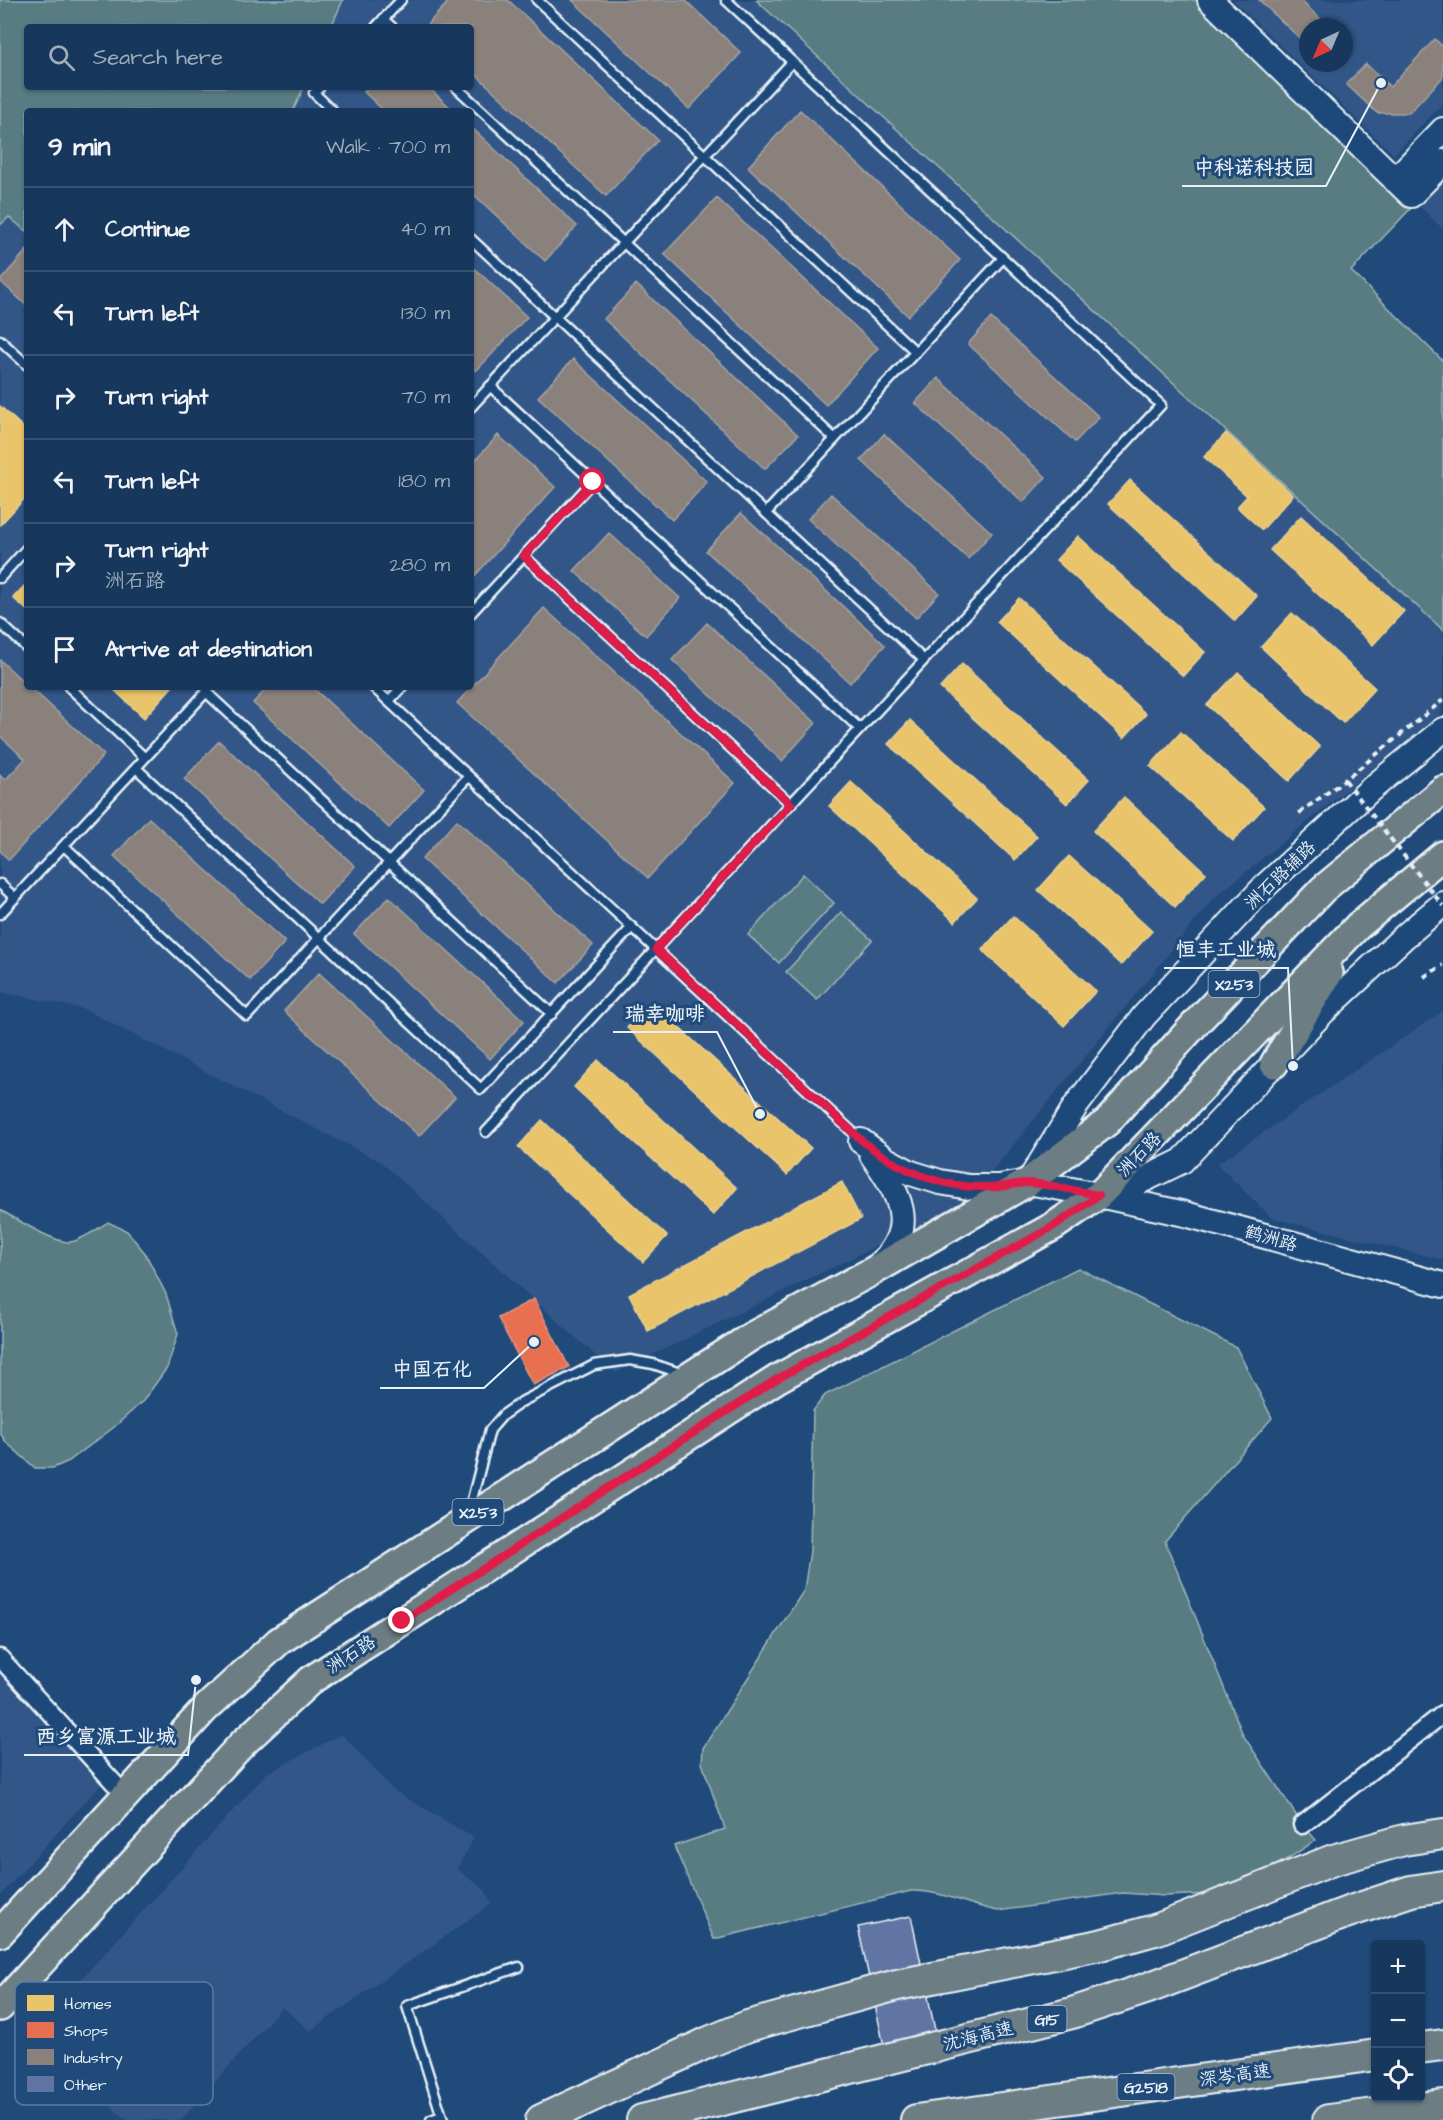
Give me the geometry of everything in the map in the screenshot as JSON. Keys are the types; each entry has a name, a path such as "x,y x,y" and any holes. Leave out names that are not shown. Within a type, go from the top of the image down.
{"highway":[{"path":"541,2120 748,2026 897,1985 1100,1945 1158,1929 1333,1860 1404,1840 1443,1834"},
{"name":"沈海高速","path":"642,2120 1072,2013 1148,1988 1348,1912 1411,1892 1443,1886"},
{"path":"1425,2047 1443,2045"},
{"name":"深岑高速","path":"916,2120 1371,2056"},
{"path":"1328,2120 1443,2105"},
{"path":"1400,2120 1443,2116"}],"main road":[{"name":"X253","path":"0,1933 206,1709 279,1641 752,1336 873,1271 1028,1182 1107,1122 1323,889 1443,790"},
{"name":"洲石路","path":"23,1982 241,1745 311,1680 777,1379 1054,1226 1099,1195 1358,926 1443,855"},
{"path":"1274,1064 1358,926"},
{"name":"洲石路","path":"0,2007 15,1991"}],"street":[{"path":"1210,0 1403,188"},
{"path":"1403,188 1443,130"},
{"path":"1403,188 1443,162"},
{"name":"洲石路辅路","path":"1028,1182 1075,1107 1144,1016 1266,885 1371,789 1443,730"},
{"path":"1099,1195 1137,1183 1182,1161 1323,1012 1405,936 1443,905"},
{"path":"861,1140 898,1195 902,1216 899,1238 889,1257 873,1271"},
{"name":"鹤洲路","path":"861,1140 885,1159 911,1173 940,1182 969,1187 999,1187 1028,1182 1099,1195 1185,1214 1443,1286"},
{"path":"0,1658 126,1796"},
{"path":"1302,1824 1443,1714"}],"lane":[{"path":"379,24 401,0"},
{"path":"537,0 916,352"},
{"path":"486,1132 1161,405 726,0"},
{"path":"383,19 389,24"},
{"path":"474,404 792,62"},
{"path":"317,90 314,93 330,108"},
{"path":"459,90 835,439"},
{"path":"474,242 924,660"},
{"path":"766,513 1004,258"},
{"path":"0,340 24,362"},
{"path":"490,386 860,729"},
{"path":"474,610 593,482"},
{"path":"0,578 24,552"},
{"path":"524,556 791,804"},
{"path":"0,623 24,645"},
{"path":"72,690 145,758"},
{"path":"0,914 208,690 552,1014"},
{"path":"376,690 861,1140"},
{"path":"389,701 399,690"},
{"path":"136,768 481,1089 632,927"},
{"path":"64,846 247,1016 469,776"},
{"path":"0,884 15,898"},
{"path":"464,1521 472,1503 490,1430 503,1415 523,1401 594,1365 630,1360 653,1364 689,1376"},
{"path":"431,2120 442,2118 407,2006 519,1967"}],"path":[{"path":"1299,813 1345,780 1443,700"},
{"path":"1345,780 1443,905"},
{"path":"1425,977 1443,964"}],"shaded area":[{"path":"343,0 756,0 1443,630 1441,713 1214,898 967,1202 615,1373 381,1162 84,1009 0,992 0,225 8,216 24,229 24,690 474,690 474,108 294,108 303,90 474,90 474,24 332,24"},
{"path":"1233,0 1443,0 1443,103 1394,155 1308,72 1353,72 1353,18 1299,18 1299,64"},
{"path":"1443,175 1443,229 1416,203"},
{"path":"1443,1011 1443,1260 1272,1218 1217,1164"},
{"path":"0,1670 102,1783 0,1896"},
{"path":"342,1734 393,1790 474,1838 457,1869 485,1890 491,1904 310,2031 282,2007 213,2084 213,1982 79,1982 267,1773"},
{"path":"109,2105 194,2105 181,2120 126,2120"}],"green space":[{"path":"0,0 343,0 332,24 24,24 24,90 303,90 294,108 24,108 24,230 9,217 0,225"},
{"path":"756,0 1210,0 1416,203 1351,271 1443,361 1443,630"},
{"path":"803,874 834,903 779,963 748,935"},
{"path":"841,912 872,940 817,1000 786,972"},
{"path":"0,1210 54,1239 63,1241 70,1242 79,1239 108,1222 127,1231 145,1253 166,1294 178,1334 167,1368 143,1401 113,1428 69,1461 53,1468 35,1468 6,1442 0,1433"},
{"path":"1078,1268 1236,1347 1272,1418 1165,1541 1243,1735 1302,1824 1316,1840 1258,1875 1212,1894 1165,1896 1123,1893 998,1911 933,1893 911,1891 714,1939 674,1846 725,1829 702,1763 703,1748 804,1590 810,1551 813,1411 825,1395"}],"building: Homes":[{"path":"0,406 24,428 24,499 0,525"},
{"path":"1226,433 1293,495 1262,530 1237,507 1247,496 1204,457"},
{"path":"1130,480 1257,596 1235,621 1108,504"},
{"path":"1301,516 1404,611 1373,645 1270,550"},
{"path":"1078,536 1205,652 1183,676 1056,560"},
{"path":"24,586 24,607 13,598"},
{"path":"1019,598 1146,714 1124,738 997,622"},
{"path":"1292,613 1375,688 1343,723 1261,647"},
{"path":"962,664 1089,780 1067,804 940,688"},
{"path":"1238,672 1320,747 1289,781 1207,705"},
{"path":"114,690 169,690 144,718"},
{"path":"910,720 1037,836 1015,860 888,744"},
{"path":"1181,732 1264,807 1233,841 1150,766"},
{"path":"851,782 977,898 955,922 829,806"},
{"path":"1124,797 1206,873 1175,907 1093,831"},
{"path":"1069,856 1152,931 1121,965 1038,890"},
{"path":"1013,916 1096,991 1064,1026 982,950"},
{"path":"651,1002 811,1148 787,1175 627,1028"},
{"path":"598,1060 737,1188 713,1215 574,1087"},
{"path":"542,1120 667,1236 643,1262 518,1147"},
{"path":"842,1182 861,1219 648,1331 629,1294"}],"building: Shops":[{"path":"534,1299 569,1367 533,1385 498,1318"}],"building: Industry":[{"path":"450,0 508,0 658,140 606,196 474,73 474,24 428,24"},
{"path":"572,0 685,0 741,53 689,109"},
{"path":"1259,0 1300,0 1319,18 1299,18 1299,38"},
{"path":"1435,39 1443,47 1443,77 1409,113 1377,113 1346,84 1366,64 1390,87"},
{"path":"366,90 431,90 451,108 381,108 364,92"},
{"path":"800,110 960,260 908,316 748,167"},
{"path":"474,130 577,226 545,261 474,195"},
{"path":"717,198 878,348 826,405 664,254"},
{"path":"24,253 24,303 0,281"},
{"path":"474,268 527,317 476,371 474,369"},
{"path":"636,284 798,435 765,469 604,319"},
{"path":"991,318 1099,417 1075,442 968,344"},
{"path":"573,359 707,482 672,520 538,397"},
{"path":"938,378 1046,477 1023,502 915,403"},
{"path":"884,434 992,533 968,559 861,460"},
{"path":"498,435 555,487 474,577 474,462"},
{"path":"831,494 939,593 916,618 808,519"},
{"path":"741,513 885,645 850,683 706,551"},
{"path":"609,533 680,598 646,636 574,571"},
{"path":"544,608 735,783 648,878 457,703 469,690 474,690 474,684"},
{"path":"707,623 816,723 782,761 672,660"},
{"path":"0,660 24,682 24,690 33,690 104,755 9,860 0,851 0,775 5,780 25,759 0,736"},
{"path":"265,690 315,690 424,790 389,828 253,703"},
{"path":"219,741 355,866 320,904 184,779"},
{"path":"149,818 285,942 250,980 114,856"},
{"path":"457,820 593,945 558,983 422,859"},
{"path":"389,897 524,1021 490,1059 354,934"},
{"path":"319,973 455,1097 419,1136 284,1011"}],"building: Other":[{"path":"911,1916 936,2035 884,2046 858,1927"}],"place":[{"name":"中科诺科技园","path":"1381,83"},
{"name":"恒丰工业城","path":"1293,1066"},
{"name":"瑞幸咖啡","path":"760,1114"},
{"name":"中国石化","path":"534,1342"},
{"name":"西乡富源工业城","path":"196,1680"}],"route":[{"path":"402,1621 777,1379 1054,1226 1099,1195 1028,1182 999,1187 969,1187 940,1182 911,1173 885,1159 861,1140 656,949 791,804 524,556 593,482"}]}
